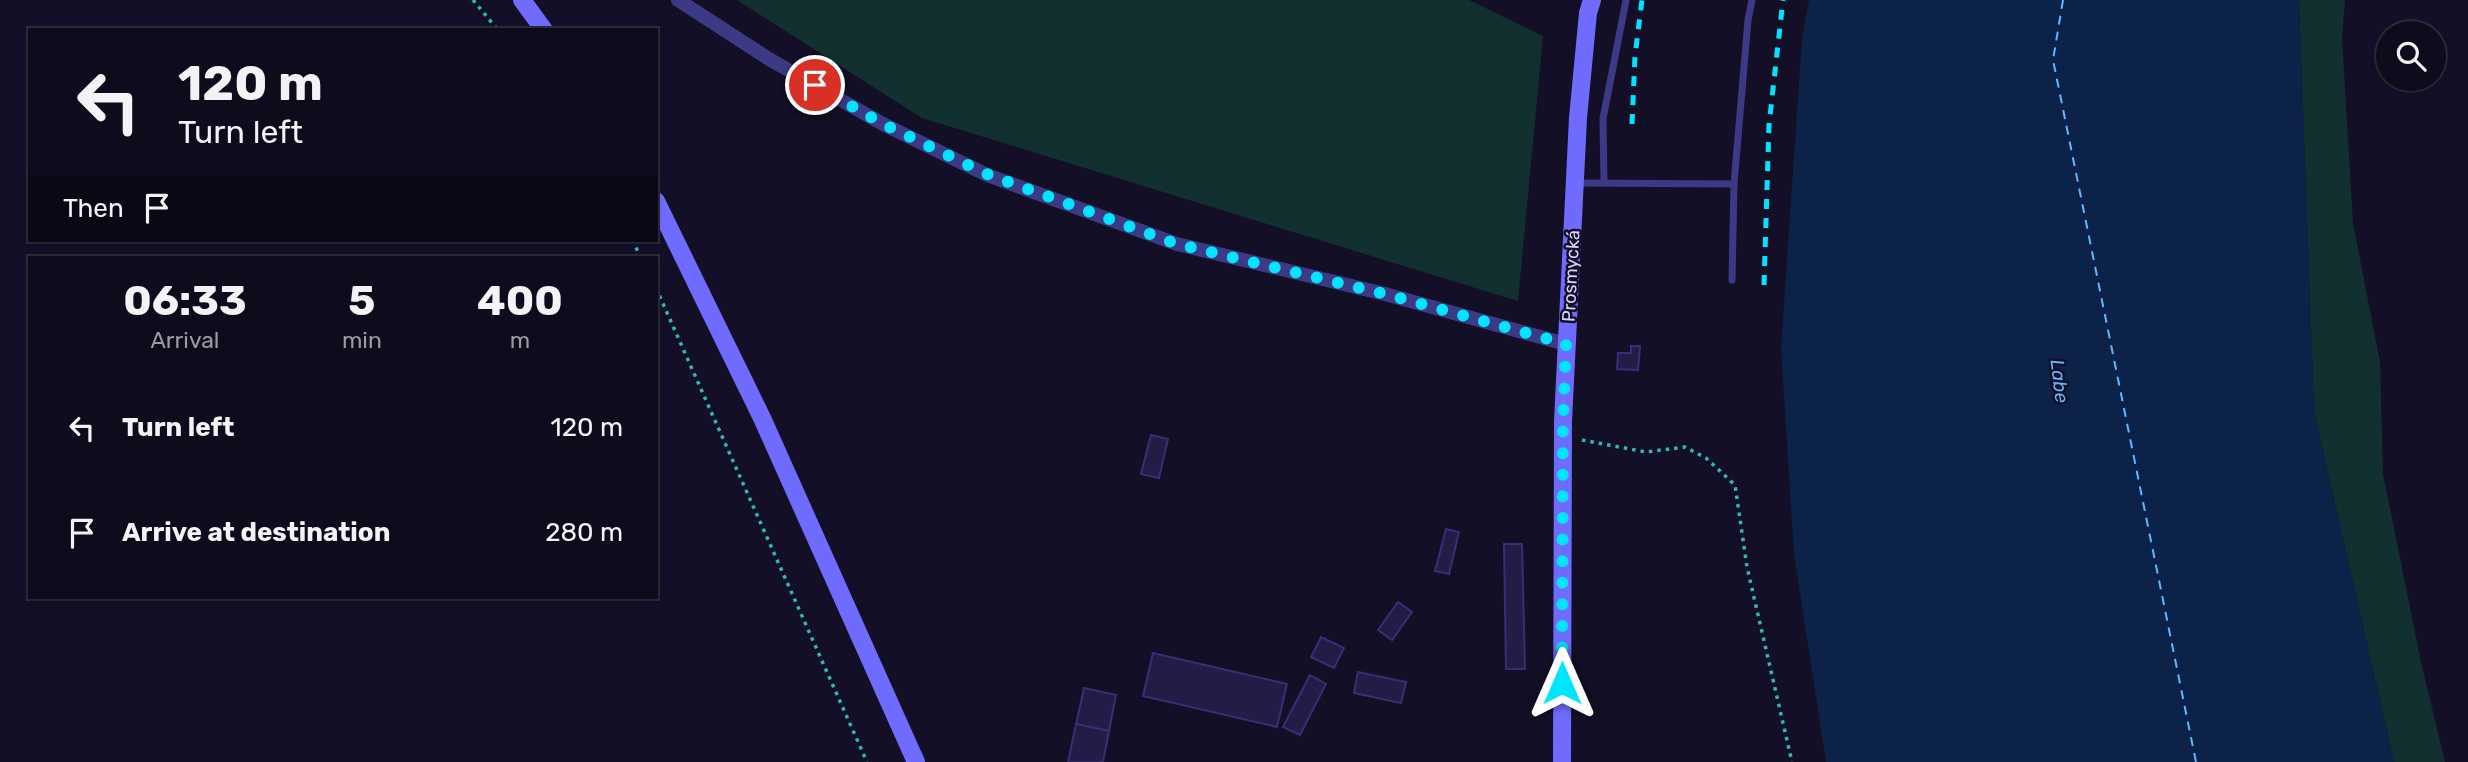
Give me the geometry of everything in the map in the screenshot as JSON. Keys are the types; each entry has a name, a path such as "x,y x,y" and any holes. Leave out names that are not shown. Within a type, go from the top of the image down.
{"street":[{"path":"522,0 543,28"},
{"path":"678,0 769,59 883,124 987,174 1177,244 1385,294 1566,344"},
{"name":"Prosmycká","path":"1562,762 1563,421 1578,118 1591,0"},
{"path":"658,205 762,418 916,762"}],"lane":[{"path":"1604,183 1603,119 1626,0"},
{"path":"1732,280 1734,184 1752,0"},
{"path":"1576,183 1734,184"}],"path":[{"path":"473,0 496,28"},
{"path":"658,292 867,762"},
{"path":"1563,421 1584,442 1646,452 1685,447 1706,458 1735,485 1747,567 1792,762"}],"green space":[{"path":"737,0 1469,0 1543,36 1518,301 922,118"},
{"path":"2299,0 2345,0 2342,38 2353,223 2380,362 2383,474 2421,662 2445,762 2394,762 2314,412"}],"water":[{"name":"Labe","path":"1809,0 2299,0 2314,412 2394,762 1826,762 1794,554 1781,349 1802,38"}],"building":[{"path":"1631,346 1640,346 1638,370 1617,369 1618,353 1631,353"},
{"path":"1151,435 1168,439 1159,478 1141,474"},
{"path":"1446,529 1459,532 1449,574 1435,571"},
{"path":"1504,544 1522,544 1525,669 1506,669"},
{"path":"1398,602 1412,612 1392,640 1378,630"},
{"path":"1321,637 1344,648 1334,668 1311,657"},
{"path":"1153,653 1287,684 1277,727 1143,696"},
{"path":"1358,672 1406,682 1401,703 1354,693"},
{"path":"1310,675 1326,684 1300,735 1283,727"},
{"path":"1084,688 1116,695 1109,731 1076,724"},
{"path":"1076,724 1109,731 1103,762 1068,762"}],"ferry route":[{"path":"2063,0 2053,60 2196,762"}],"railway":[{"path":"1632,124 1635,56 1642,0"},
{"path":"1764,285 1769,125 1783,0"}],"route":[{"path":"815,85 883,124 987,174 1177,244 1385,294 1566,344 1562,683"}]}
